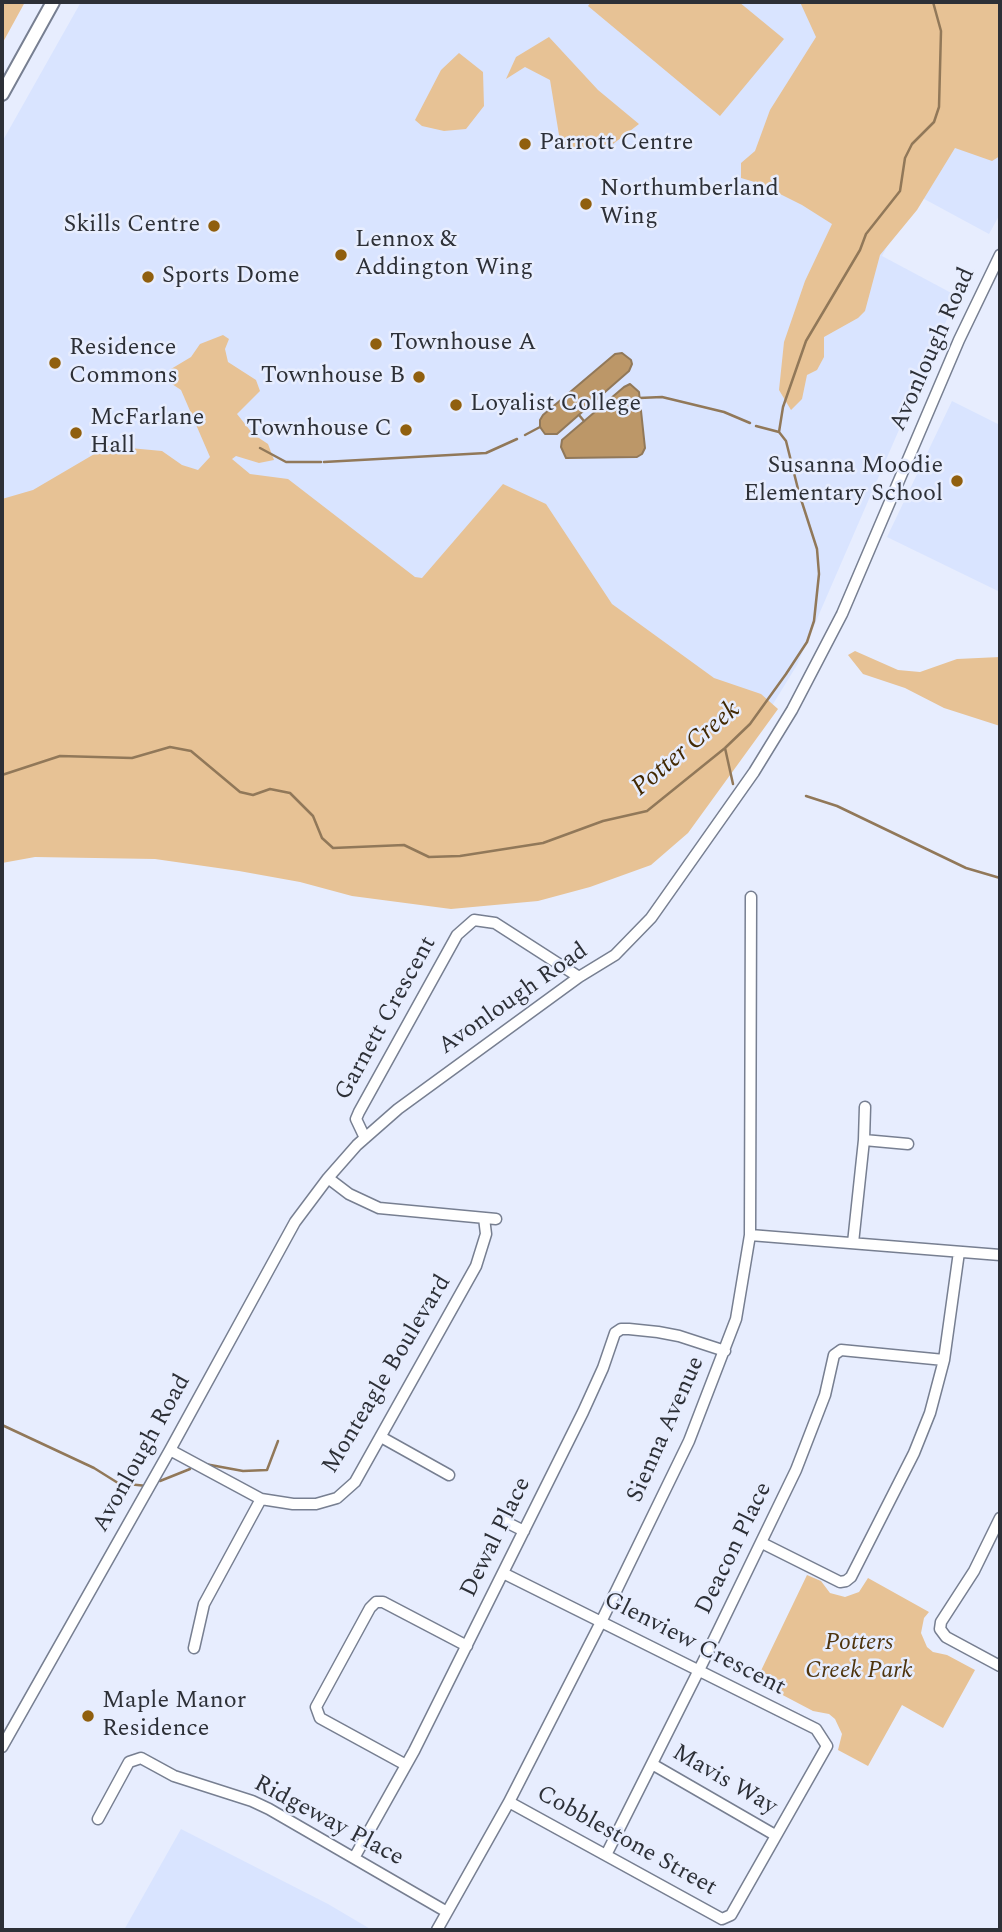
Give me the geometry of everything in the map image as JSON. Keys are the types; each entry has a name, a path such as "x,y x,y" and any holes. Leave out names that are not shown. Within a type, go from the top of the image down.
{"main road":[{"path":"2,94 53,2"}],"street":[{"name":"Avonlough Road","path":"2,1746 170,1450 295,1222 328,1178 365,1138 398,1109 579,977 615,955 651,918 754,772 792,710 842,614 959,340 1000,255"},
{"name":"Sienna Avenue","path":"437,1930 509,1802 601,1622 689,1441 736,1319 750,1235 751,897"},
{"name":"Garnett Crescent","path":"365,1138 356,1119 359,1112 457,935 474,920 495,923 579,977"},
{"path":"853,1243 864,1140 864,1107"},
{"path":"864,1140 908,1144"},
{"path":"328,1178 349,1195 379,1208 496,1219"},
{"name":"Monteagle Boulevard","path":"170,1450 261,1499 293,1504 317,1504 337,1498 355,1482 476,1266 486,1234 484,1218"},
{"path":"750,1235 1000,1255"},
{"path":"762,1543 840,1581 851,1577 914,1453 930,1413 944,1360 959,1252"},
{"name":"Dewal Place","path":"354,1858 407,1765 467,1646 583,1412 615,1333 621,1329 659,1332 725,1351"},
{"name":"Deacon Place","path":"606,1855 762,1543 808,1442 837,1351 944,1360"},
{"path":"381,1437 449,1475"},
{"path":"194,1647 204,1604 261,1499"},
{"path":"1000,1518 996,1541 941,1622 940,1629 946,1637 1000,1666"},
{"path":"502,1520 524,1531"},
{"name":"Glenview Crescent","path":"503,1573 816,1730 827,1746 731,1914 722,1919"},
{"path":"407,1765 320,1718 316,1707 370,1608 376,1602 383,1602 467,1646"},
{"name":"Ridgeway Place","path":"98,1819 129,1762 141,1758 174,1776 252,1801 447,1912"},
{"name":"Mavis Way","path":"652,1764 775,1835"},
{"name":"Cobblestone Street","path":"509,1802 722,1919"}],"shaded area":[{"name":"Loyalist College","path":"81,2 1000,2 1000,214 989,234 915,194 882,256 957,296 797,665 765,717 2,513 2,142"},
{"path":"622,353 631,360 629,371 557,434 545,434 540,427 543,415 615,354"},
{"path":"630,384 639,392 645,448 642,454 637,457 566,458 561,447 562,440"},
{"name":"Susanna Moodie Elementary School","path":"952,401 1000,425 1000,592 887,537"},
{"path":"181,1829 328,1904 372,1930 124,1930"}],"green space":[{"path":"2,2 25,2 2,44"},
{"path":"591,2 739,2 784,39 720,116 588,6"},
{"path":"800,2 996,2 1000,5 1000,156 992,161 955,148 917,210 880,255 865,311 858,318 824,337 824,357 817,370 807,375 802,399 791,410 779,390 784,342 805,281 832,224 802,205 758,183 741,178 741,163 755,151 770,110 816,37"},
{"path":"549,37 598,90 639,124 613,144 568,150 559,135 550,80 525,67 506,79 516,57"},
{"path":"459,53 483,72 484,106 466,129 444,131 422,126 415,120 441,70"},
{"path":"223,335 229,339 225,349 228,362 256,380 260,391 237,414 253,434 268,444 274,460 259,463 236,456 232,459 250,474 288,479 415,577 422,578 503,484 546,504 612,604 714,678 761,694 778,709 688,833 651,865 590,887 538,901 451,909 352,896 300,882 155,859 35,857 2,863 2,499 33,490 108,446 162,451 182,465 198,470 210,457 181,390 172,384 171,369 191,357 200,344"},
{"path":"855,651 898,670 920,672 957,659 1000,657 1000,726 944,708 905,688 863,674 848,655"},
{"name":"Potters Creek Park","path":"807,1575 821,1581 830,1593 845,1597 859,1592 868,1578 929,1612 924,1618 921,1633 927,1647 975,1670 943,1728 902,1705 868,1766 838,1750 842,1734 835,1719 829,1714 813,1711 756,1681"}],"waterway":[{"name":"Potter Creek","path":"2,775 60,756 132,758 170,747 191,751 240,792 253,795 270,789 290,793 313,816 322,838 333,848 404,845 429,857 460,856 543,843 603,821 647,811 725,748 750,724 786,674 807,642 814,621 819,574 817,549 786,441 779,432 783,407 806,341 860,250 866,234 900,191 905,158 912,144 934,122 939,107 941,31 933,2"},
{"path":"639,398 662,397 724,412 750,423"},
{"path":"579,415 584,421"},
{"path":"756,426 779,432"},
{"path":"525,435 540,427"},
{"path":"324,462 486,453 517,439"},
{"path":"260,448 286,462 321,462"},
{"path":"725,748 733,784"},
{"path":"806,796 837,806 966,868 1000,878"},
{"path":"2,1425 94,1468 118,1483 147,1486"},
{"path":"205,1464 243,1471 267,1470 278,1441"},
{"path":"160,1481 190,1469"}],"place":[{"name":"Parrott Centre","path":"525,144"},
{"name":"Northumberland Wing","path":"586,204"},
{"name":"Skills Centre","path":"214,226"},
{"name":"Lennox & Addington Wing","path":"341,255"},
{"name":"Sports Dome","path":"148,277"},
{"name":"Townhouse A","path":"376,344"},
{"name":"Residence Commons","path":"55,363"},
{"name":"Townhouse B","path":"419,377"},
{"name":"Loyalist College","path":"456,405"},
{"name":"Townhouse C","path":"406,430"},
{"name":"McFarlane Hall","path":"76,433"},
{"name":"Susanna Moodie Elementary School","path":"957,481"},
{"name":"Maple Manor Residence","path":"88,1716"}]}
